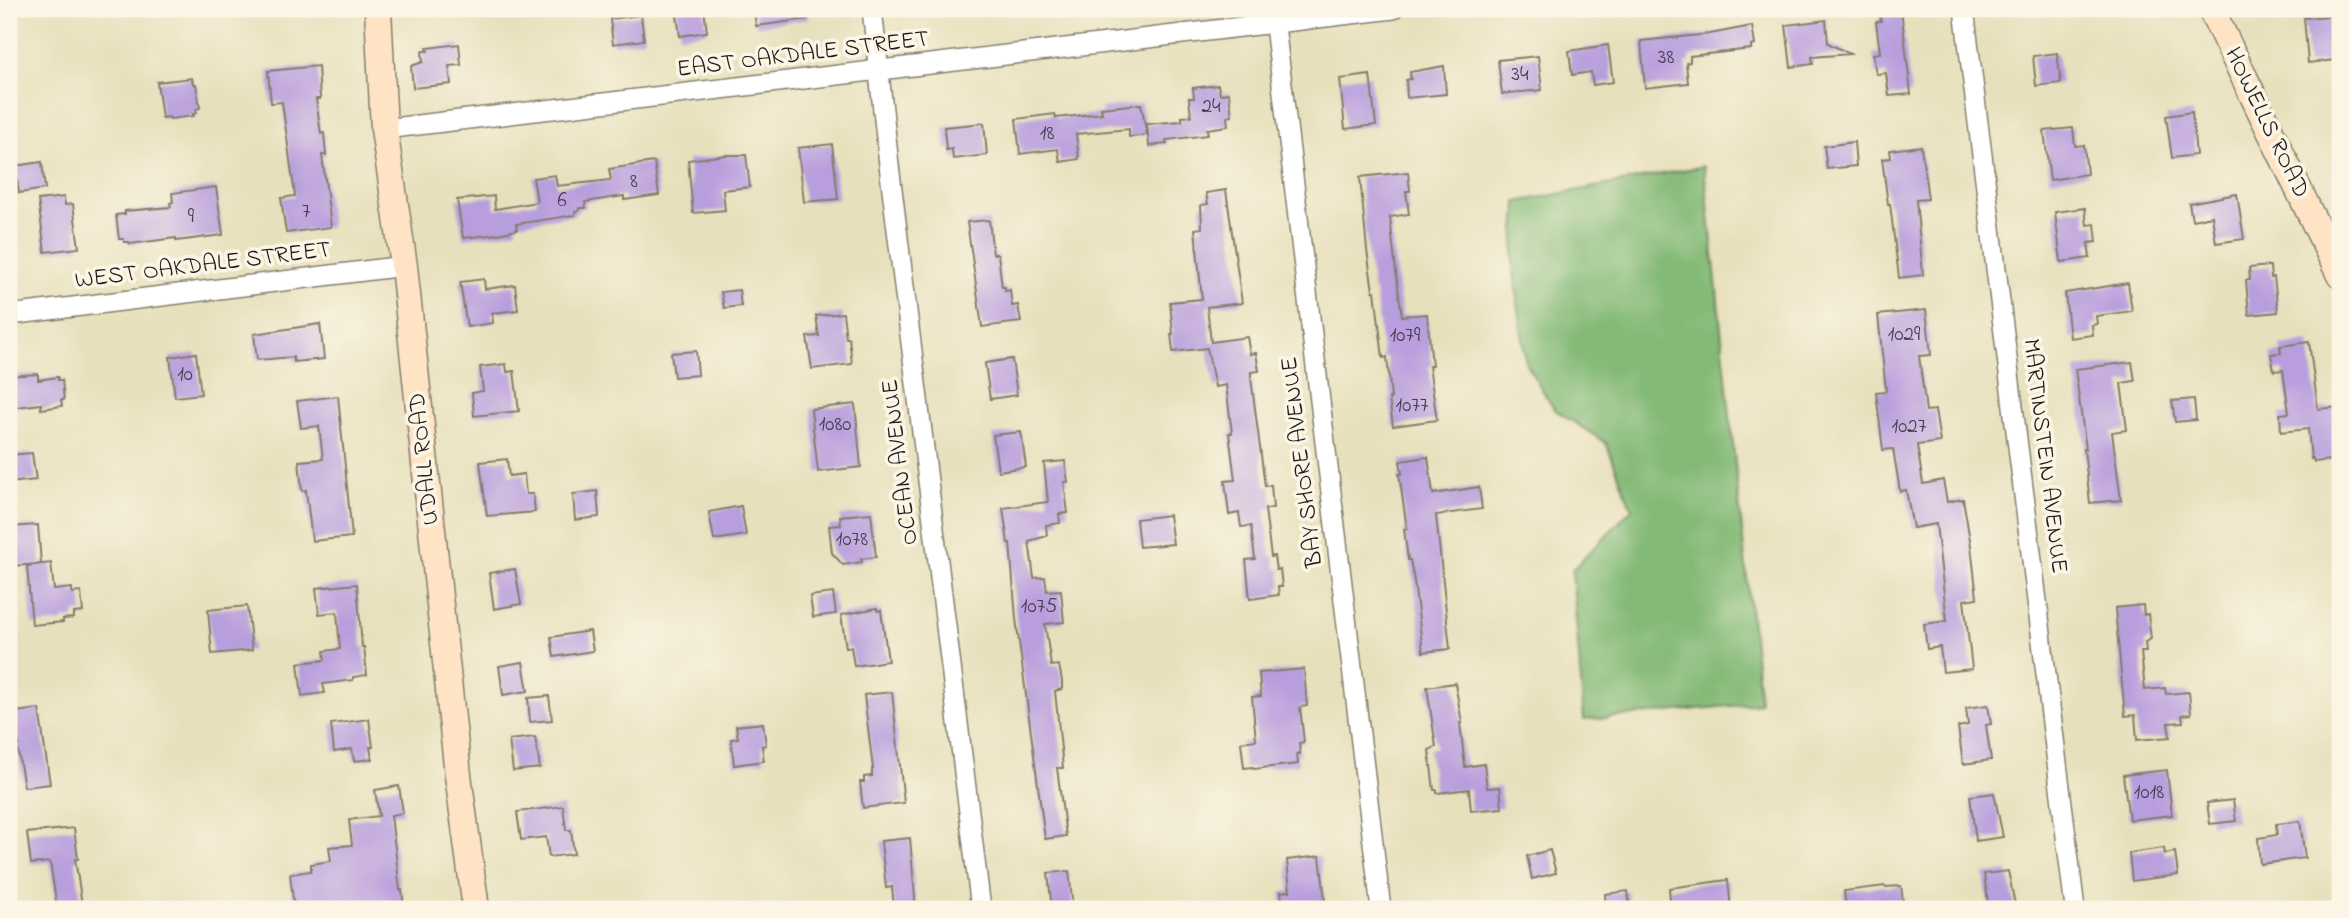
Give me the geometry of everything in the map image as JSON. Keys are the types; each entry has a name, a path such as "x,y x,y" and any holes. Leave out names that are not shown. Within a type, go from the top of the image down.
{"street":[{"name":"UDALL ROAD","path":"377,9 384,128 404,266 458,775 476,909"},
{"name":"OCEAN AVENUE","path":"872,9 981,909"},
{"name":"EAST OAKDALE STREET","path":"384,128 880,71 1274,16 1393,9"},
{"name":"MARTINSTEIN AVENUE","path":"1964,9 2075,909"},
{"name":"HOWELLS ROAD","path":"2211,9 2340,275"},
{"name":"BAY SHORE AVENUE","path":"1274,16 1381,909"},
{"name":"WEST OAKDALE STREET","path":"9,315 404,266"}],"green space":[{"path":"1704,166 1760,703 1584,720 1572,570 1632,509 1606,443 1554,409 1526,364 1513,264 1517,202"}],"building":[{"path":"676,9 704,9 707,32 680,36"},
{"path":"754,9 807,9 808,19 756,26"},
{"path":"1879,9 1901,9 1911,94 1889,96 1886,73 1876,74 1873,54 1880,53 1876,22 1881,21"},
{"path":"641,15 644,40 613,44 610,19"},
{"path":"2331,16 2335,60 2308,63 2304,18"},
{"path":"1826,20 1828,43 1850,54 1812,57 1813,64 1791,67 1786,25"},
{"path":"1752,26 1755,45 1751,46 1751,49 1690,56 1690,62 1686,63 1688,83 1645,88 1641,41 1710,34"},
{"path":"459,44 461,65 449,66 451,84 413,88 411,66 423,62 422,51"},
{"path":"1608,45 1613,82 1593,85 1591,72 1572,75 1569,51"},
{"path":"2057,53 2061,83 2036,86 2033,56"},
{"path":"1538,56 1542,90 1502,94 1498,60"},
{"path":"318,66 320,99 316,99 321,134 324,133 326,155 322,155 331,227 286,233 281,198 295,196 282,102 271,103 268,71"},
{"path":"1444,66 1446,94 1407,98 1406,80 1411,79 1410,72"},
{"path":"1370,75 1376,125 1345,129 1340,79"},
{"path":"192,78 193,84 196,84 200,108 196,109 197,113 193,114 194,116 162,118 157,82"},
{"path":"1218,85 1220,94 1229,93 1232,116 1227,117 1228,126 1207,129 1208,135 1166,140 1167,144 1149,146 1147,124 1182,121 1182,117 1191,116 1189,98 1194,98 1193,88"},
{"path":"1141,104 1147,135 1129,137 1129,129 1076,134 1079,159 1060,162 1058,149 1020,154 1016,119 1055,114 1056,118 1102,113 1101,108"},
{"path":"2192,112 2196,155 2172,158 2166,116"},
{"path":"984,123 987,155 953,159 952,149 946,150 944,127"},
{"path":"2073,128 2075,146 2084,145 2087,174 2050,180 2044,131"},
{"path":"1854,142 1856,166 1827,169 1824,146"},
{"path":"832,144 838,199 804,202 798,148"},
{"path":"1921,146 1928,199 1916,200 1923,275 1899,278 1882,159 1891,158 1890,150"},
{"path":"746,155 750,187 723,190 725,210 693,213 688,160"},
{"path":"42,162 45,189 19,193 15,166"},
{"path":"654,162 659,195 624,200 624,196 585,202 586,208 579,208 575,215 516,224 517,230 498,234 463,238 457,200 494,196 495,209 537,202 533,178 555,175 557,186 611,180 609,169"},
{"path":"1408,172 1410,191 1406,191 1409,214 1390,217 1396,273 1402,316 1427,314 1432,366 1429,366 1437,420 1393,426 1387,357 1383,358 1367,250 1360,177"},
{"path":"216,187 223,235 130,244 119,239 116,215 125,214 125,211 171,207 172,193"},
{"path":"1226,190 1242,303 1207,307 1211,342 1247,337 1250,354 1256,353 1259,371 1251,372 1251,378 1265,486 1271,485 1273,508 1265,509 1271,557 1274,556 1276,570 1280,569 1282,587 1278,587 1279,595 1250,599 1246,560 1255,559 1251,526 1241,527 1239,513 1229,515 1225,481 1235,480 1226,385 1215,387 1207,348 1173,352 1171,334 1170,302 1202,299 1195,229 1202,228 1201,205 1208,204 1206,193"},
{"path":"2237,194 2244,239 2216,243 2212,216 2192,220 2189,203"},
{"path":"64,197 65,205 73,204 79,248 45,252 38,200"},
{"path":"2085,208 2087,225 2095,224 2097,242 2088,243 2090,258 2061,262 2055,212"},
{"path":"989,220 993,254 998,254 1002,287 1005,287 1005,291 1010,290 1012,306 1018,305 1021,322 982,327 967,222"},
{"path":"2270,266 2278,312 2249,315 2246,280 2250,280 2249,268"},
{"path":"484,279 485,289 515,285 518,310 492,313 493,323 467,327 460,282"},
{"path":"2128,283 2132,311 2096,316 2097,324 2092,325 2093,335 2070,338 2065,293"},
{"path":"739,290 741,306 724,308 721,292"},
{"path":"1926,310 1931,355 1919,356 1926,411 1935,410 1940,442 1917,445 1923,484 1943,480 1947,502 1963,499 1977,598 1964,600 1972,669 1943,672 1940,647 1927,649 1924,624 1947,621 1936,524 1913,528 1906,490 1900,491 1893,449 1883,450 1876,392 1886,391 1878,315"},
{"path":"843,313 852,364 812,369 807,337 819,336 816,316"},
{"path":"320,324 324,359 294,362 293,357 257,360 254,334"},
{"path":"2309,342 2318,409 2340,407 2340,459 2314,462 2313,458 2311,459 2308,429 2281,432 2280,414 2289,413 2283,370 2274,371 2271,354 2281,353 2280,346"},
{"path":"696,351 698,375 674,377 671,353"},
{"path":"196,353 201,394 175,397 170,357"},
{"path":"1012,359 1017,395 990,399 985,363"},
{"path":"2132,362 2135,381 2121,383 2127,430 2112,432 2121,500 2090,503 2075,369"},
{"path":"506,364 507,372 514,371 519,411 474,416 472,393 483,391 480,367"},
{"path":"38,374 38,380 58,377 58,380 62,380 62,406 41,409 41,404 9,408 9,376"},
{"path":"338,396 352,537 312,541 306,490 302,491 299,461 323,459 319,426 301,428 297,401"},
{"path":"2194,399 2196,420 2175,422 2172,401"},
{"path":"855,404 861,467 818,472 811,409"},
{"path":"1021,432 1026,467 998,471 993,435"},
{"path":"32,453 36,480 9,483 9,455"},
{"path":"1428,457 1433,494 1479,487 1482,509 1436,515 1450,649 1423,652 1414,581 1408,560 1404,529 1407,529 1399,474 1402,474 1400,461"},
{"path":"507,459 509,476 524,474 526,494 533,494 535,512 487,516 480,462"},
{"path":"1065,461 1068,482 1064,482 1068,513 1059,514 1060,523 1046,525 1047,536 1029,541 1034,578 1045,577 1047,591 1061,590 1064,622 1045,624 1051,666 1059,665 1062,681 1062,689 1055,691 1063,768 1057,768 1066,836 1045,839 1016,619 1010,543 1003,508 1048,502 1044,463"},
{"path":"597,491 599,517 575,520 573,494"},
{"path":"741,506 746,535 714,540 709,512"},
{"path":"871,513 876,557 843,565 832,553 829,526 841,525 840,516"},
{"path":"1169,515 1173,544 1139,547 1136,519"},
{"path":"38,525 41,564 9,566 9,527"},
{"path":"51,563 54,590 72,588 72,593 81,592 83,612 74,613 74,618 63,619 63,622 32,625 27,566"},
{"path":"515,569 521,604 494,609 489,573"},
{"path":"357,584 367,675 323,684 325,693 302,696 298,663 325,660 324,651 340,649 337,612 319,614 316,588"},
{"path":"833,593 836,614 813,617 810,596"},
{"path":"2143,605 2144,615 2148,614 2151,639 2145,642 2146,652 2141,652 2145,690 2165,688 2166,694 2189,692 2191,714 2182,715 2183,722 2168,723 2170,737 2137,740 2135,715 2125,716 2115,608"},
{"path":"247,606 252,650 212,654 208,610"},
{"path":"877,608 878,611 881,610 888,661 854,666 851,647 846,648 841,615"},
{"path":"590,631 593,651 554,657 551,637"},
{"path":"523,662 528,691 503,695 499,666"},
{"path":"1304,669 1307,706 1300,707 1304,742 1299,743 1298,764 1244,768 1241,742 1256,740 1252,697 1261,696 1259,673"},
{"path":"1455,683 1462,723 1465,767 1484,764 1487,788 1500,787 1502,808 1471,811 1469,789 1437,793 1437,790 1434,790 1429,750 1436,747 1427,687"},
{"path":"892,692 904,803 863,808 860,782 864,782 864,777 872,776 873,769 864,695"},
{"path":"549,696 552,720 530,722 528,698"},
{"path":"1988,705 1991,724 1986,725 1991,760 1963,764 1958,727 1968,725 1966,708"},
{"path":"39,709 50,784 24,787 14,712"},
{"path":"369,719 372,759 354,761 352,749 334,752 331,724"},
{"path":"763,723 766,745 762,746 764,761 734,765 731,739 738,738 736,726"},
{"path":"535,737 540,768 513,771 509,740"},
{"path":"2167,770 2172,815 2129,820 2123,775"},
{"path":"399,786 403,813 391,815 404,909 294,909 290,874 311,871 311,864 331,861 329,847 352,845 349,820 379,816 375,790"},
{"path":"1994,793 2003,837 1976,841 1970,796"},
{"path":"2233,800 2236,821 2210,824 2207,803"},
{"path":"563,806 566,830 571,830 574,854 549,857 546,837 521,840 517,812"},
{"path":"2300,821 2305,858 2260,864 2258,838 2277,835 2276,824"},
{"path":"74,828 78,859 75,859 82,905 57,908 50,862 31,864 27,833"},
{"path":"910,838 916,909 894,909 892,887 886,888 881,841"},
{"path":"2164,848 2165,854 2175,852 2178,875 2132,881 2129,853"},
{"path":"1550,850 1556,873 1532,879 1527,856"},
{"path":"1320,856 1325,900 1303,903 1304,909 1283,909 1281,892 1290,891 1287,860"},
{"path":"1069,871 1073,909 1052,909 1048,873"},
{"path":"2008,871 2016,909 1989,909 1984,874"},
{"path":"1728,880 1731,909 1671,909 1669,888"},
{"path":"1901,886 1904,909 1846,909 1844,891"},
{"path":"1628,891 1630,909 1606,909 1605,894"}]}
